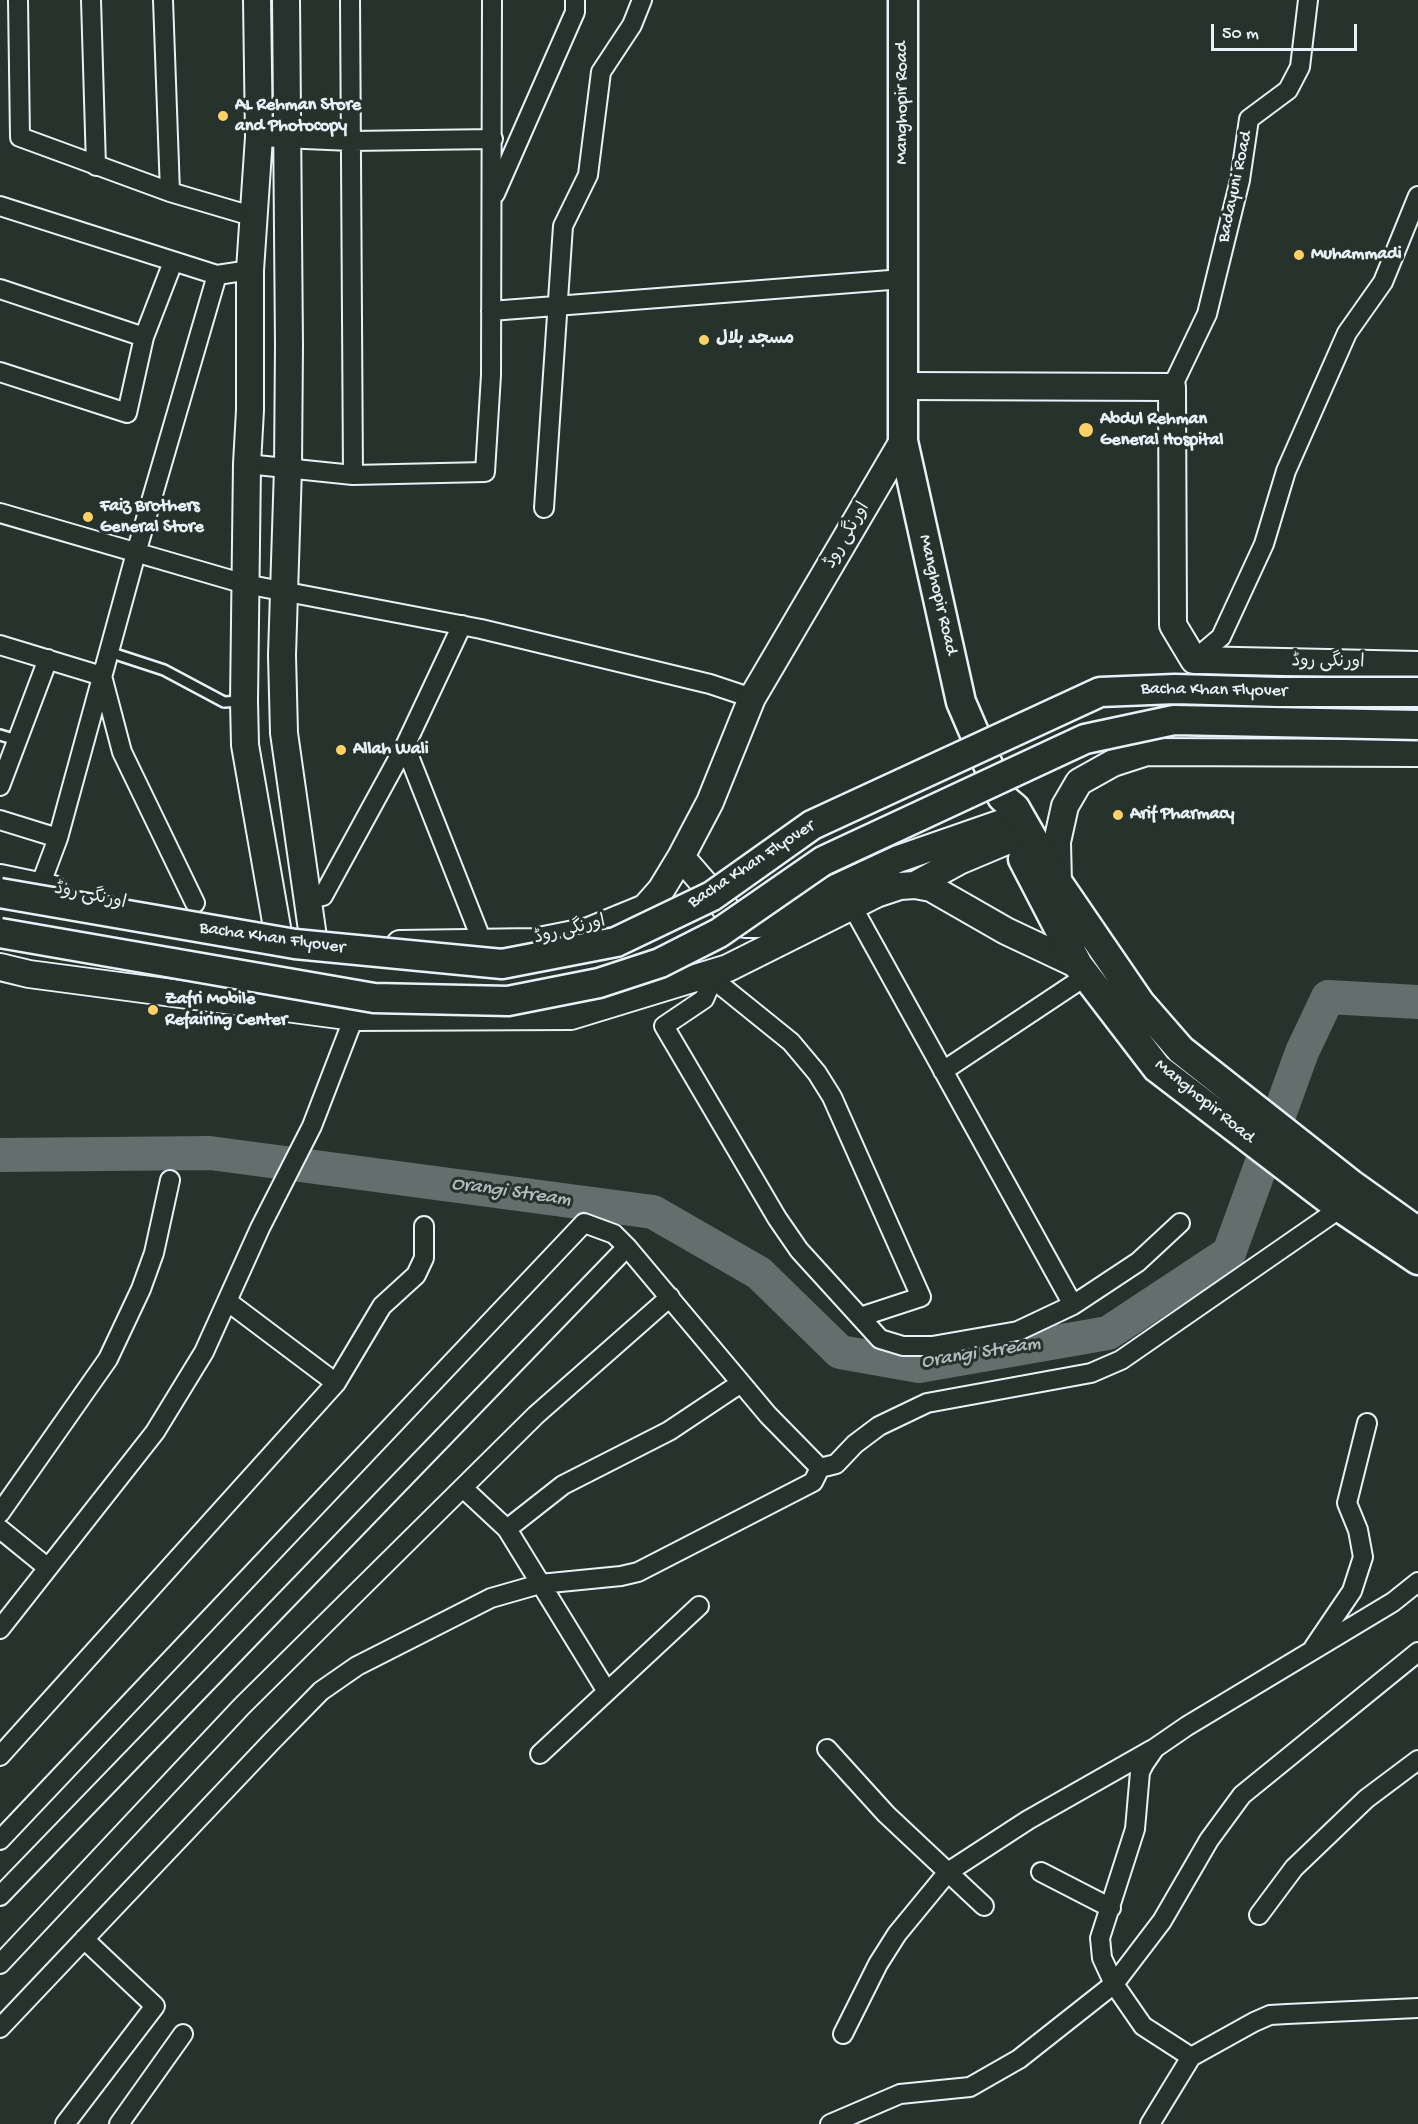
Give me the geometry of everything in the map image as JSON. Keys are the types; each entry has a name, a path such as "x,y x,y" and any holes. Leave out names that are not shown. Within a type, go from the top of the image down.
{"main road":[{"name":"Manghopir Road","path":"903,0 903,441 962,702 1013,822 1082,971 1157,1068 1342,1198 1418,1232"},
{"name":"Bacha Khan Flyover","path":"0,893 295,944 502,964 616,942 712,896 812,825 1100,692 1175,689 1418,692"},
{"name":"Bacha Khan Flyover","path":"0,933 374,998 508,1001 599,983 660,963 719,933 823,861 1085,739 1174,720 1418,725"},
{"name":"Manghopir Road","path":"1013,822 1058,883 1140,1003 1181,1050 1342,1198 1418,1260"}],"street":[{"path":"18,0 20,137 170,192 255,217"},
{"path":"91,0 96,166"},
{"path":"163,0 170,192"},
{"path":"256,0 259,137 250,270 245,745 278,933"},
{"path":"286,0 288,468 282,655 284,733 313,937"},
{"path":"350,0 353,475"},
{"path":"247,464 353,475 485,472 491,375 492,0"},
{"path":"491,204 575,12 574,0"},
{"path":"544,508 563,226 588,175 601,72 632,26 642,0"},
{"name":"Badayuni Road","path":"1172,387 1207,314 1240,180 1249,119 1288,90 1300,66 1308,0"},
{"path":"259,137 351,141 493,139"},
{"path":"903,386 1172,387 1173,625 1194,660 1221,637 1264,544 1286,471 1347,333 1383,282 1418,196"},
{"path":"0,206 217,276 250,270"},
{"path":"0,372 127,413 144,337 173,262"},
{"path":"40,886 58,838 136,553 217,276"},
{"path":"491,311 903,279"},
{"path":"0,289 144,337"},
{"name":"اورنگی روڈ","path":"0,878 249,930 376,944 534,942 589,931 645,908 661,890 710,802 752,698 903,441"},
{"path":"0,513 245,584 462,625 710,684 752,698"},
{"path":"309,899 323,896 405,746 462,625"},
{"path":"0,645 102,676"},
{"path":"0,786 9,737 48,659"},
{"name":"اورنگی روڈ","path":"1194,660 1418,665"},
{"path":"102,676 122,752 195,903"},
{"path":"405,746 478,931"},
{"path":"1058,883 1057,842 1065,806 1079,782 1113,763 1147,752 1418,753"},
{"path":"0,820 58,838"},
{"path":"681,857 734,918 745,924 758,924 897,859 1013,822"},
{"path":"915,885 959,861 1013,822"},
{"path":"0,967 29,974 354,1017 571,1016 715,976 852,906 900,886 915,885 931,888 1006,932 1082,971 943,1071"},
{"path":"852,906 1073,1305"},
{"path":"715,976 704,999 664,1026 777,1218 800,1250 880,1339 903,1346 932,1347 1017,1330 1073,1305 1138,1262 1180,1223"},
{"path":"715,976 791,1042 817,1073 832,1098 921,1297 860,1317"},
{"path":"0,1629 155,1432 204,1352 260,1228 312,1126 354,1017"},
{"path":"0,1513 108,1359 141,1289 154,1253 170,1180"},
{"path":"0,2028 321,1691 357,1666 490,1598 540,1584 621,1576 638,1572 813,1482 820,1468 836,1464 855,1444 879,1426 927,1403 1091,1373 1120,1360 1342,1198"},
{"path":"0,1840 584,1223 614,1234 627,1247 741,1383 820,1468"},
{"path":"0,1756 336,1383 382,1306 416,1275 424,1258 424,1226"},
{"path":"0,1896 627,1247"},
{"path":"0,1964 242,1706 536,1415 670,1297"},
{"path":"227,1301 336,1383"},
{"path":"507,1529 563,1485 669,1431 741,1383"},
{"path":"1311,1651 1352,1591 1363,1557 1358,1530 1347,1503 1367,1423"},
{"path":"463,1488 507,1529 606,1690"},
{"path":"0,1529 48,1568"},
{"path":"843,2034 890,1944 948,1872 1028,1820 1155,1748 1187,1726 1393,1602 1418,1582"},
{"path":"540,1754 606,1690 699,1606"},
{"path":"831,2124 900,2094 970,2087 1019,2059 1114,1984 1162,1921 1209,1840 1242,1795 1418,1652"},
{"path":"1155,1748 1140,1772 1135,1830 1100,1938 1102,1958 1114,1984 1143,2026 1191,2057"},
{"path":"826,1749 886,1814 984,1906"},
{"path":"1259,1915 1294,1868 1366,1799 1418,1760"},
{"path":"1041,1872 1111,1908"},
{"path":"65,2124 155,2006 84,1939"},
{"path":"1150,2124 1191,2057 1270,2015 1418,2008"},
{"path":"119,2124 183,2034"}],"lane":[{"path":"109,652 164,670 224,702 244,701"}],"waterway":[{"name":"Orangi Stream","path":"0,1155 210,1153 653,1212 759,1273 840,1352 919,1366 1108,1333 1229,1253 1302,1052 1328,997 1418,1002"}],"place":[{"name":"AL Rehman Store and Photocopy","path":"223,116"},
{"name":"Muhammadi","path":"1299,255"},
{"name":"مسجد بلال","path":"704,340"},
{"name":"Abdul Rehman General Hospital","path":"1086,430"},
{"name":"Faiz Brothers General Store","path":"88,517"},
{"name":"Allah Wali","path":"341,750"},
{"name":"Arif Pharmacy","path":"1118,815"},
{"name":"Zafri Mobile Refairing Center","path":"153,1010"}]}
